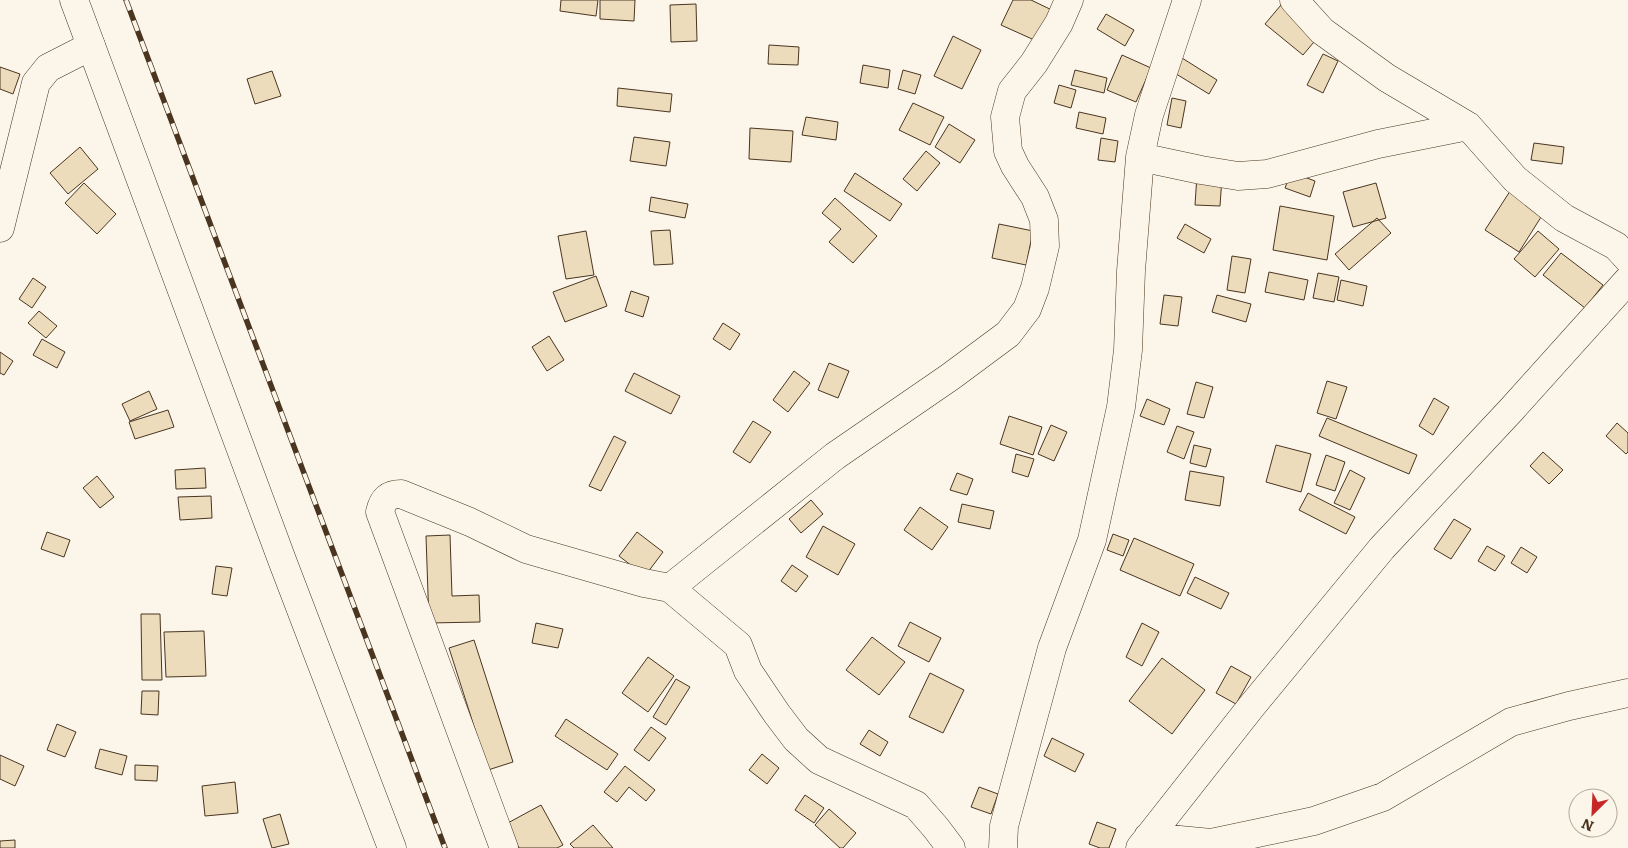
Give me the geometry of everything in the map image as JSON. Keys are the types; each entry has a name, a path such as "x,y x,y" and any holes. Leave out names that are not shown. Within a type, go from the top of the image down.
{"street":[{"path":"74,0 392,848"},
{"path":"670,588 836,456 950,378 1008,334 1026,309 1035,288 1045,246 1044,220 1036,197 1008,151 1004,117 1012,91 1034,63 1059,23 1069,0"},
{"path":"1003,848 1004,826 1052,648 1092,540 1122,407 1128,350 1131,271 1140,157 1149,115 1188,0"},
{"path":"1294,0 1322,31 1387,78 1468,126 1515,179 1564,218 1616,246 1628,259"},
{"path":"0,228 36,83 48,68 91,46"},
{"path":"1140,157 1238,176 1267,174 1378,144 1468,126"},
{"path":"1144,843 1251,707 1382,548 1512,409 1628,280"},
{"path":"504,848 380,512 382,502 390,494 401,494 470,522 526,549 644,583 670,588 738,645 748,671 796,739 819,760 916,805 951,848"},
{"path":"1144,843 1217,845 1314,822 1383,797 1511,722 1568,706 1628,693"}],"building":[{"path":"561,0 598,0 596,16 560,11"},
{"path":"600,0 635,0 634,21 600,19"},
{"path":"1013,0 1031,0 1056,12 1041,43 1001,25"},
{"path":"696,4 697,41 671,42 670,5"},
{"path":"1281,5 1319,36 1303,55 1265,24"},
{"path":"1106,14 1134,30 1125,46 1097,29"},
{"path":"953,36 981,50 962,89 934,76"},
{"path":"769,45 799,47 798,65 768,64"},
{"path":"1323,54 1338,61 1323,93 1307,85"},
{"path":"1122,55 1151,68 1136,102 1107,90"},
{"path":"1182,58 1217,80 1209,94 1173,72"},
{"path":"863,65 890,70 888,88 860,83"},
{"path":"0,67 20,74 13,94 0,89"},
{"path":"903,70 921,75 915,94 898,89"},
{"path":"1075,70 1107,78 1104,93 1071,85"},
{"path":"272,71 281,96 255,104 247,79"},
{"path":"1059,85 1076,90 1071,108 1054,103"},
{"path":"618,88 672,94 670,112 617,106"},
{"path":"1172,98 1186,101 1181,128 1167,125"},
{"path":"913,103 944,117 930,145 899,130"},
{"path":"1079,112 1106,118 1103,134 1076,128"},
{"path":"806,117 838,122 836,140 802,135"},
{"path":"949,124 975,140 960,163 935,147"},
{"path":"750,128 793,131 791,162 749,159"},
{"path":"634,137 670,142 666,166 630,161"},
{"path":"1101,138 1118,141 1115,162 1098,160"},
{"path":"1534,143 1564,147 1562,164 1531,160"},
{"path":"80,147 98,169 68,194 50,173"},
{"path":"926,151 940,163 917,191 903,179"},
{"path":"1291,172 1315,181 1310,197 1285,188"},
{"path":"855,173 902,204 890,221 844,191"},
{"path":"1197,175 1222,177 1220,206 1195,205"},
{"path":"84,183 116,214 97,234 65,203"},
{"path":"1376,183 1386,218 1353,227 1343,192"},
{"path":"1514,185 1548,206 1519,252 1485,230"},
{"path":"651,197 688,204 685,218 649,211"},
{"path":"835,198 877,236 853,263 829,242 841,229 822,213"},
{"path":"1280,206 1334,216 1327,260 1273,250"},
{"path":"1377,218 1391,233 1349,270 1335,254"},
{"path":"999,224 1033,231 1026,265 992,258"},
{"path":"1185,224 1211,239 1204,253 1177,238"},
{"path":"670,230 673,264 654,265 651,231"},
{"path":"586,231 594,275 566,279 558,236"},
{"path":"1538,231 1559,249 1535,277 1514,259"},
{"path":"1561,253 1603,285 1585,308 1543,275"},
{"path":"1232,256 1251,259 1245,293 1227,290"},
{"path":"1269,272 1308,280 1304,300 1265,292"},
{"path":"1318,273 1339,277 1334,302 1313,298"},
{"path":"596,276 607,306 565,322 553,292"},
{"path":"33,278 46,287 32,308 19,299"},
{"path":"1341,280 1367,286 1363,306 1337,300"},
{"path":"631,291 649,297 643,317 625,311"},
{"path":"1164,295 1182,297 1178,326 1160,324"},
{"path":"1217,295 1251,304 1246,322 1212,312"},
{"path":"39,311 57,326 46,338 28,323"},
{"path":"723,323 740,334 730,350 713,339"},
{"path":"549,336 564,360 547,371 532,347"},
{"path":"42,339 65,352 57,368 33,355"},
{"path":"0,352 13,361 4,375 0,373"},
{"path":"829,363 849,371 838,398 818,390"},
{"path":"794,371 810,383 788,412 773,400"},
{"path":"634,373 680,396 671,414 625,391"},
{"path":"1327,381 1347,387 1336,419 1317,413"},
{"path":"1196,382 1213,387 1204,418 1187,414"},
{"path":"149,391 157,409 130,421 122,404"},
{"path":"1434,398 1449,407 1433,435 1419,426"},
{"path":"1147,399 1170,409 1164,425 1140,416"},
{"path":"168,410 174,427 135,439 129,422"},
{"path":"1009,416 1042,427 1033,455 1000,444"},
{"path":"1327,418 1417,455 1409,474 1319,436"},
{"path":"753,421 771,432 750,463 733,452"},
{"path":"1617,423 1628,433 1628,452 1626,454 1606,436"},
{"path":"1051,425 1067,432 1054,461 1038,454"},
{"path":"1177,426 1194,432 1184,459 1167,452"},
{"path":"614,436 626,442 601,491 589,486"},
{"path":"1194,445 1211,449 1206,467 1190,463"},
{"path":"1276,445 1311,454 1301,492 1266,482"},
{"path":"1543,452 1563,470 1549,484 1530,466"},
{"path":"1016,454 1034,459 1028,477 1012,472"},
{"path":"1326,455 1345,462 1335,491 1316,485"},
{"path":"205,468 206,488 176,489 175,470"},
{"path":"1350,470 1365,478 1350,510 1334,503"},
{"path":"1190,471 1224,477 1220,506 1185,500"},
{"path":"957,473 973,479 967,495 950,490"},
{"path":"97,476 114,497 100,508 83,488"},
{"path":"1308,493 1355,517 1346,534 1299,510"},
{"path":"211,496 212,518 180,520 178,497"},
{"path":"811,500 823,514 801,533 789,519"},
{"path":"962,504 994,511 990,529 958,522"},
{"path":"920,507 948,527 932,550 904,530"},
{"path":"1454,519 1471,529 1451,559 1434,549"},
{"path":"823,526 855,544 838,575 806,557"},
{"path":"47,532 70,540 64,557 41,549"},
{"path":"637,532 663,552 645,576 619,556"},
{"path":"1113,534 1129,540 1123,556 1107,550"},
{"path":"450,535 452,596 479,595 480,622 429,623 426,536"},
{"path":"1134,538 1194,564 1180,596 1120,570"},
{"path":"1487,546 1505,556 1495,571 1478,561"},
{"path":"1521,547 1537,557 1527,573 1511,563"},
{"path":"792,565 808,576 796,592 781,581"},
{"path":"216,566 232,568 227,596 212,594"},
{"path":"1195,577 1229,593 1221,609 1187,593"},
{"path":"141,614 160,614 162,680 142,680"},
{"path":"910,622 941,638 929,662 898,646"},
{"path":"536,623 563,629 558,648 532,643"},
{"path":"1142,623 1159,632 1142,666 1126,657"},
{"path":"204,631 206,676 166,677 164,632"},
{"path":"872,637 905,662 879,695 846,670"},
{"path":"474,640 513,762 488,770 449,648"},
{"path":"648,657 674,676 648,712 622,693"},
{"path":"1162,658 1205,690 1172,734 1129,701"},
{"path":"1231,666 1251,677 1236,704 1216,693"},
{"path":"930,673 964,690 943,733 909,717"},
{"path":"676,679 690,687 666,725 653,717"},
{"path":"142,691 159,691 158,715 141,714"},
{"path":"566,719 618,754 607,770 555,736"},
{"path":"57,724 76,732 65,757 47,750"},
{"path":"651,727 666,738 649,761 634,750"},
{"path":"869,730 888,742 880,756 860,744"},
{"path":"1052,738 1084,754 1075,772 1044,756"},
{"path":"100,749 127,756 122,775 95,768"},
{"path":"762,754 779,768 767,784 749,770"},
{"path":"0,755 24,766 15,786 0,779"},
{"path":"135,765 158,766 157,781 135,780"},
{"path":"625,766 655,790 646,801 629,787 617,802 604,792"},
{"path":"235,782 238,813 205,816 202,786"},
{"path":"979,787 998,794 991,814 971,807"},
{"path":"805,795 824,808 814,823 795,810"},
{"path":"541,805 563,845 557,848 519,848 506,824"},
{"path":"829,809 856,833 843,848 840,848 815,825"},
{"path":"280,814 289,844 272,848 263,819"},
{"path":"1097,822 1116,829 1109,848 1100,848 1089,844"},
{"path":"593,825 613,848 574,848 570,844"},
{"path":"15,840 15,848 0,848 0,841"}],"railway":[{"path":"126,0 445,848"}]}
